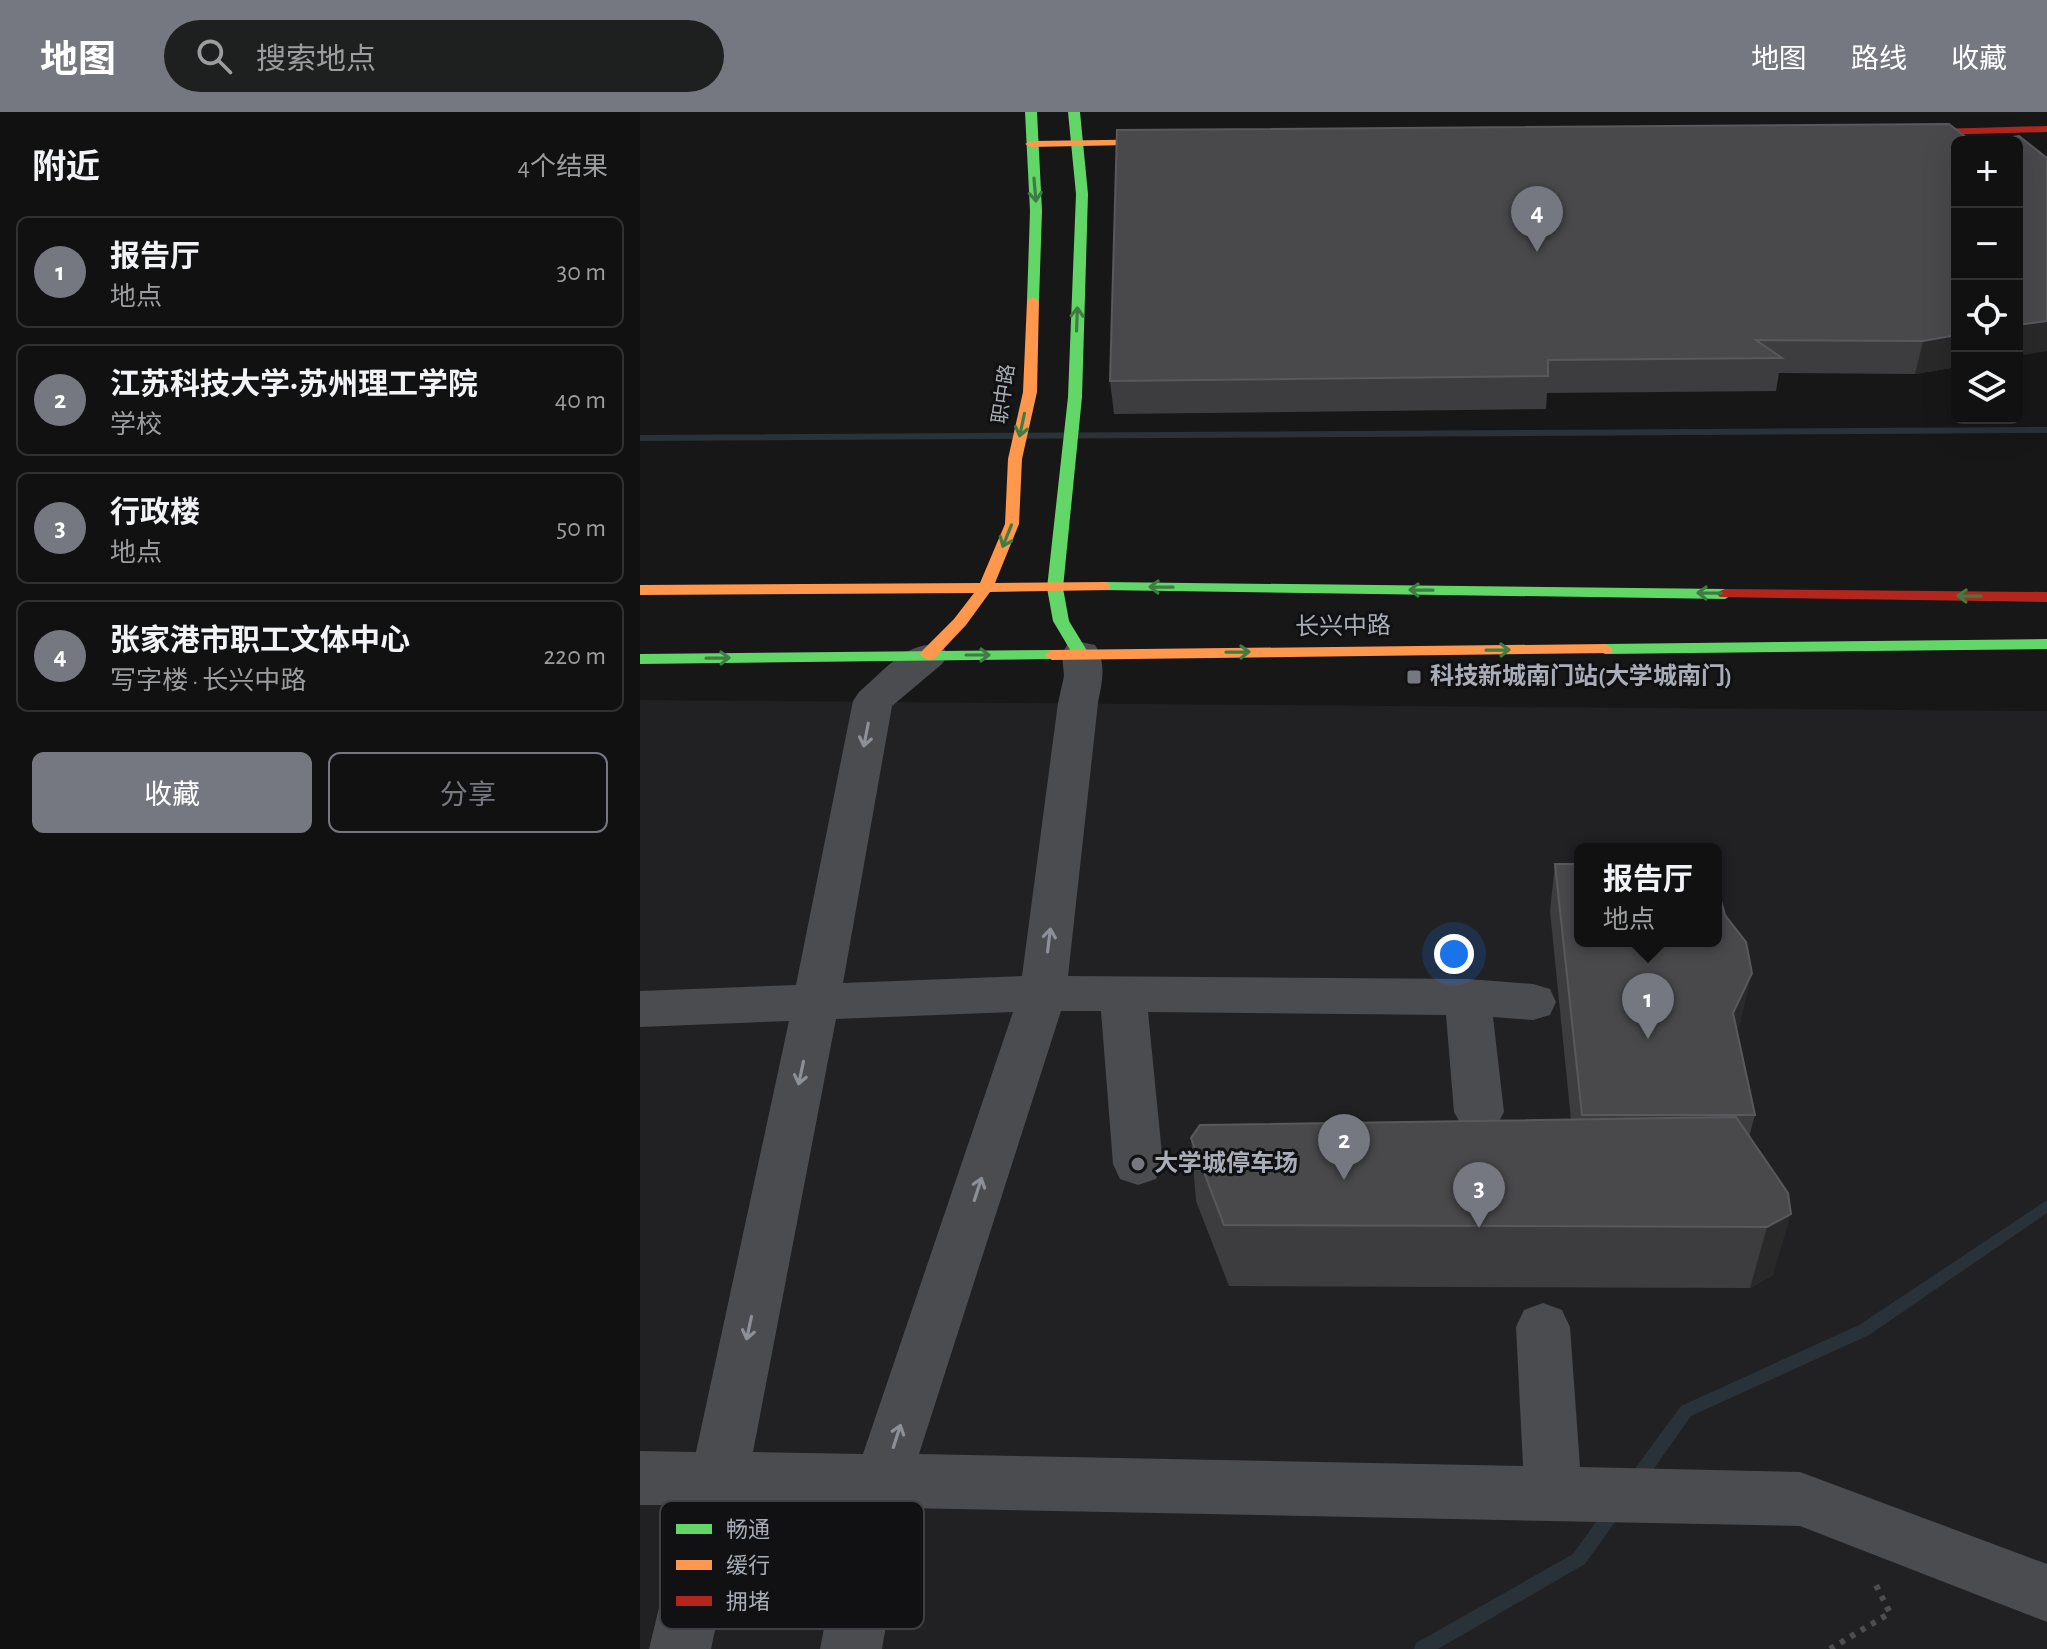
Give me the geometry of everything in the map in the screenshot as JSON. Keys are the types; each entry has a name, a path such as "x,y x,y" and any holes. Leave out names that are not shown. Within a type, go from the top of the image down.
{"street":[{"name":"职中路","path":"928,655 985,589 1012,524 1015,459 1030,392 1036,211 1031,112"},
{"path":"878,1501 882,1481 1043,993 1078,703 1084,676 1081,654 1061,621 1055,588 1075,397 1082,194 1074,112"},
{"path":"1884,134 2047,129"},
{"path":"1031,144 1203,141"},
{"name":"长兴中路","path":"640,590 1055,588 2047,597"},
{"name":"长兴中路","path":"640,659 2047,644"},
{"path":"714,1501 816,1002 873,701 928,655"},
{"path":"640,1009 1043,993 1468,997 1533,1002"},
{"path":"1123,994 1138,1164"},
{"path":"1468,997 1479,1112"},
{"path":"1543,1327 1568,1495"},
{"path":"640,1478 1800,1499 2047,1593"},
{"path":"680,1649 685,1629"},
{"path":"851,1649 855,1629"}],"path":[{"path":"1830,1649 1890,1613 1842,1515"}],"shaded area":[{"path":"640,700 2047,711 2047,1649 640,1649"}],"building":[{"path":"1949,124 1964,136 1951,136 1951,336 1923,341 1756,340 1782,358 1548,360 1548,376 1110,381 1117,130"},
{"path":"2023,139 2047,158 2047,321 2023,324"},
{"path":"1555,864 1574,864 1574,947 1722,947 1722,904 1725,915 1746,942 1752,973 1733,1013 1755,1115 1582,1115"},
{"path":"1736,1117 1788,1193 1791,1214 1767,1227 1224,1225 1191,1138 1200,1125"}],"waterway":[{"path":"640,438 2047,430"},
{"path":"1637,1479 1686,1411 1864,1330 2047,1206"},
{"path":"1422,1649 1579,1559 1614,1510"}],"traffic: fast":[{"path":"1031,112 1036,211 1033,301"},
{"path":"1074,112 1082,194 1075,397 1055,588 1061,621 1081,654"},
{"path":"1105,587 1725,594"},
{"path":"1605,649 2047,644"},
{"path":"640,659 1052,655"}],"traffic: slow":[{"path":"1031,144 1176,142"},
{"path":"928,655 960,622 985,589 1012,524 1015,459 1030,392 1033,301"},
{"path":"640,590 1105,587"},
{"path":"1052,655 1605,649"}],"traffic: jam":[{"path":"1901,133 2047,129"},
{"path":"1725,594 2047,597"}],"place":[{"name":"张家港市职工文体中心","path":"1537,252"},
{"name":"科技新城南门站(大学城南门)","path":"1414,677"},
{"name":"报告厅","path":"1648,1039"},
{"name":"大学城停车场","path":"1138,1164"},
{"name":"江苏科技大学•苏州理工学院","path":"1344,1180"},
{"name":"行政楼","path":"1479,1228"}]}
